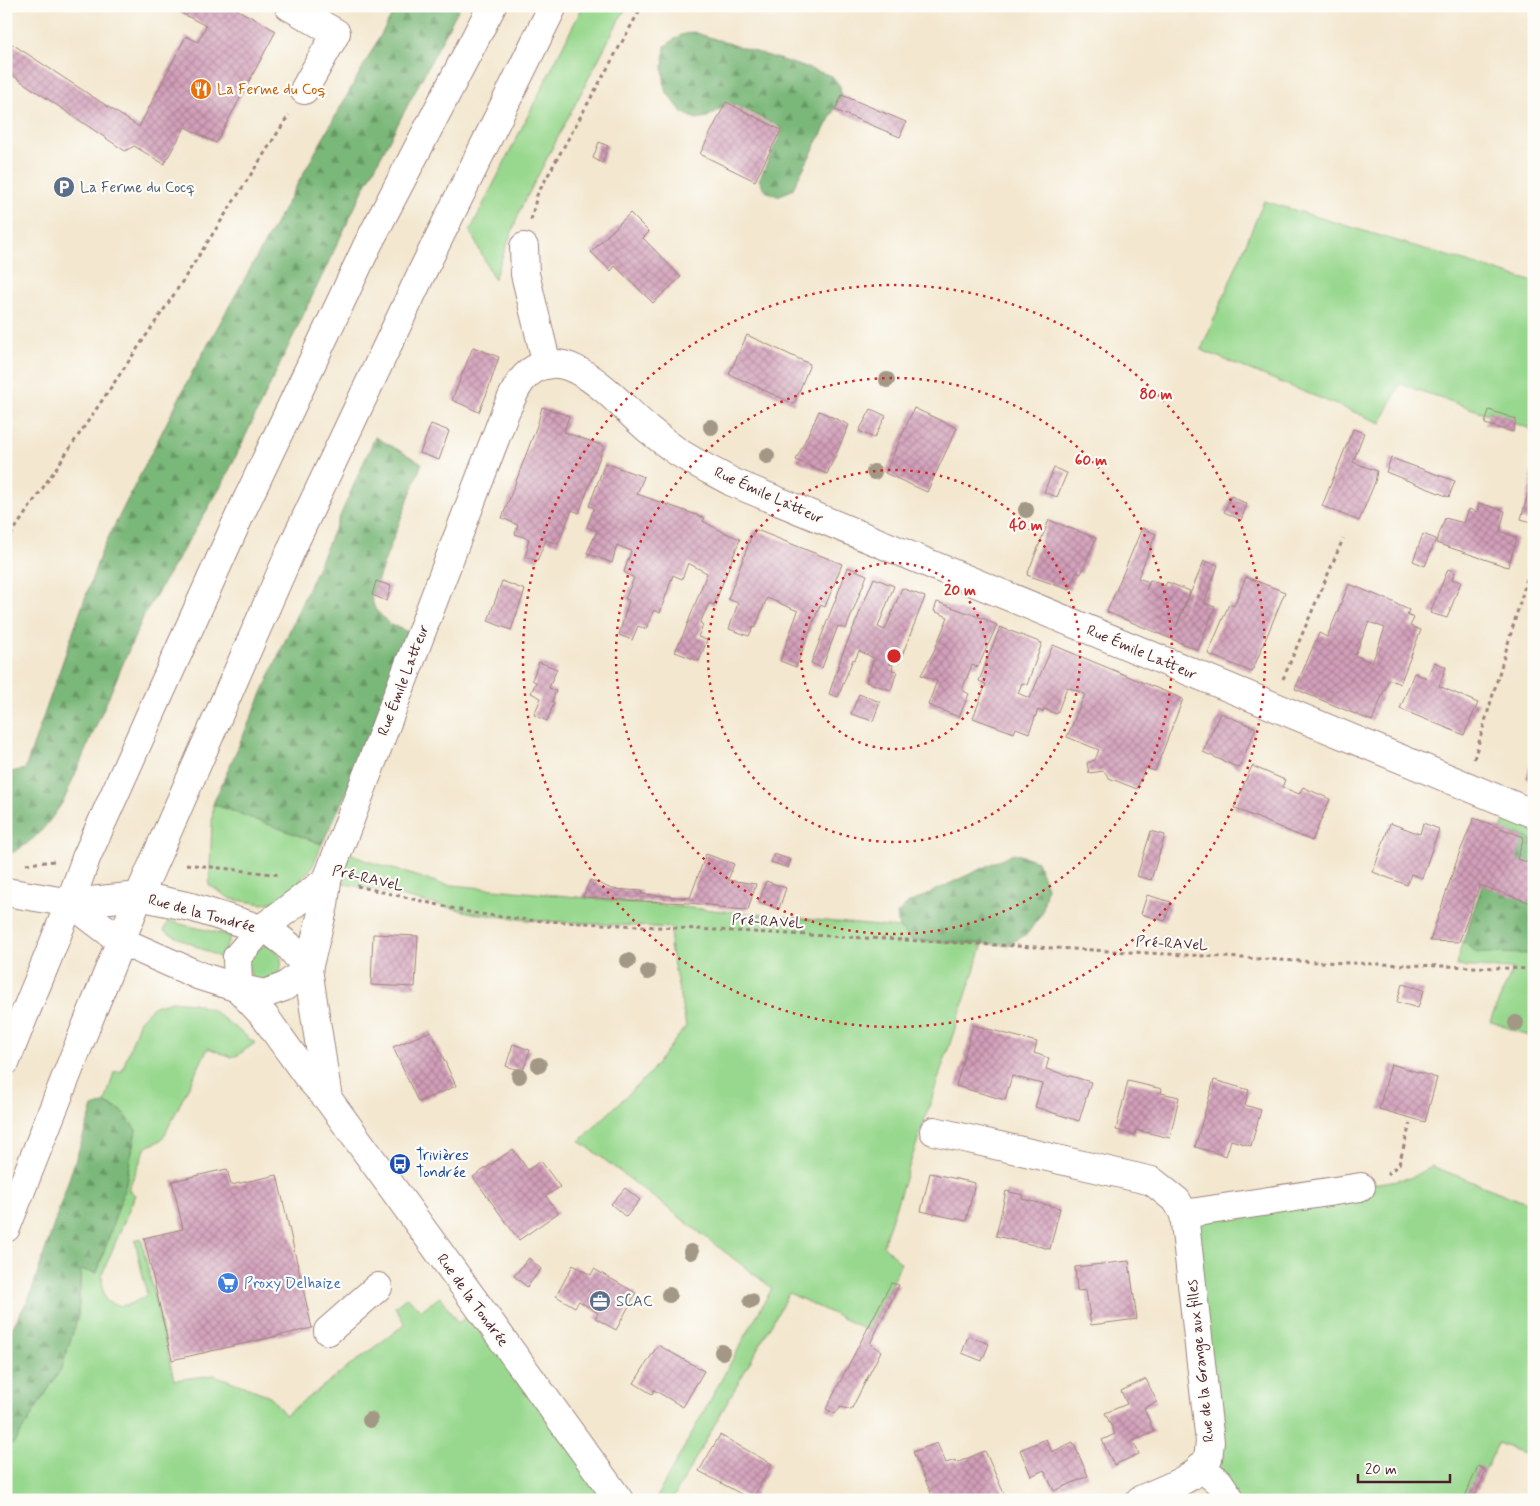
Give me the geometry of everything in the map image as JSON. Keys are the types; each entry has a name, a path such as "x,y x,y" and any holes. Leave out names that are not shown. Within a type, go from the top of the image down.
{"main road":[{"path":"289,6 336,34 304,90"},
{"path":"6,1060 33,990 71,903 86,858 239,518 368,244 492,6"},
{"path":"6,1228 139,896 296,539 424,268 553,6"},
{"path":"524,246 525,274 547,365"},
{"name":"Rue Émile Latteur","path":"308,969 324,905 327,880 506,410 523,379 538,368 557,363 567,365 587,376 646,428 678,452 732,482 1534,814"},
{"path":"308,969 284,987 264,994 238,988 237,957 261,929 327,880"},
{"path":"6,892 71,903"},
{"name":"Rue de la Tondrée","path":"71,903 139,896 191,907 271,932 288,945 308,969 328,1099"},
{"name":"Rue de la Tondrée","path":"71,903 121,941 200,976 238,988 266,1017 308,1077 328,1099 620,1500"},
{"path":"934,1131 1152,1181 1177,1201 1184,1214 1361,1187"},
{"name":"Rue de la Grange aux filles","path":"1140,1500 1185,1480 1208,1459 1210,1442 1184,1214"},
{"path":"328,1331 378,1287"},
{"path":"1200,1467 1219,1482 1231,1500"}],"path":[{"path":"524,246 537,195 642,6"},
{"path":"6,542 166,306 304,90"},
{"path":"1272,706 1343,539"},
{"path":"1466,786 1534,555"},
{"path":"24,864 86,858"},
{"path":"156,860 283,876"},
{"name":"Pré-RAVeL","path":"327,880 473,913 527,920 1318,962 1534,969"},
{"path":"1361,1187 1382,1179 1399,1164 1410,1124"}],"green space":[{"path":"397,6 460,6 363,190 223,483 144,615 64,800 40,832 16,851 6,855 6,773 25,769 102,550 193,371"},
{"path":"583,6 628,6 521,208 494,279 470,231"},
{"path":"693,32 832,76 840,86 841,97 792,190 777,196 766,191 759,180 783,129 731,103 707,117 696,119 682,112 665,90 663,68 665,46 681,35"},
{"path":"1264,201 1534,282 1534,430 1400,384 1381,423 1201,350"},
{"path":"375,437 422,463 371,597 375,609 389,624 420,637 322,844 213,804"},
{"path":"213,804 322,844 312,867 283,900 263,904 231,899 209,885"},
{"path":"1510,804 1534,814 1534,1038 1490,1021 1513,969 1457,966 1460,950"},
{"path":"1517,834 1534,840 1534,954 1477,953 1463,942 1492,856 1502,838"},
{"path":"339,847 364,860 442,884 899,928 912,940 983,944 883,1245 901,1263 869,1331 789,1293 672,1500 655,1500 772,1288 580,1141 650,1073 686,1026 670,946 672,928 527,920 473,913 338,882"},
{"path":"1014,853 1037,861 1047,887 1042,913 1027,934 1008,945 912,940 899,928 897,914 909,903"},
{"path":"168,921 231,936 221,958 164,931"},
{"path":"264,945 279,954 281,959 280,969 273,979 255,980 251,976 246,959"},
{"path":"172,1001 193,1003 212,1010 255,1043 238,1055 231,1057 208,1048 162,1140 146,1147 128,1190 135,1195 102,1275 106,1301 112,1304 127,1305 147,1295 135,1240 141,1238 174,1380 214,1375 270,1396 285,1415 405,1324 395,1307 407,1297 421,1310 440,1297 458,1323 479,1308 619,1500 6,1500 6,1448 15,1442 62,1367 78,1316 81,1269 97,1273 125,1187 136,1130 122,1111 105,1103 114,1072 122,1071 140,1020 154,1006"},
{"path":"105,1103 122,1111 136,1130 125,1187 97,1273 81,1270 78,1316 62,1367 15,1442 6,1448 6,1339 30,1296 93,1107"},
{"path":"1432,1166 1534,1206 1534,1458 1498,1443 1472,1500 1231,1500 1219,1482 1184,1214 1410,1178"}],"building":[{"name":"La Ferme du Coq","path":"168,6 231,6 276,31 216,143 185,127 164,164 134,146 125,151 6,71 6,40 139,127 186,36 198,42 206,26"},
{"path":"842,95 906,122 900,137 835,110"},
{"path":"726,102 781,130 755,181 700,154"},
{"path":"599,142 608,146 602,163 593,158"},
{"path":"630,213 649,232 643,238 681,277 653,303 615,266 611,271 591,252"},
{"path":"747,335 810,364 794,404 729,374"},
{"path":"473,347 499,357 479,412 452,400"},
{"path":"542,407 569,416 564,432 604,446 579,513 572,510 558,544 546,540 537,561 525,556 529,539 515,534 518,525 502,518 538,423"},
{"path":"914,408 957,428 927,492 885,473"},
{"path":"871,409 886,416 874,438 859,431"},
{"path":"1489,410 1516,419 1513,432 1485,424"},
{"path":"819,411 849,425 827,474 796,460"},
{"path":"431,424 449,431 439,460 420,453"},
{"path":"1353,429 1364,433 1353,462 1377,471 1375,482 1359,521 1322,506"},
{"path":"1391,458 1455,481 1449,497 1386,472"},
{"path":"605,463 644,477 637,494 705,518 703,521 740,539 714,605 709,603 700,623 703,625 698,637 707,640 699,661 675,652 707,573 688,563 682,579 673,575 660,613 654,610 646,629 638,626 632,640 619,635 629,600 625,599 634,578 624,572 631,551 617,545 612,563 587,553 597,531 587,527 594,508 589,506"},
{"path":"1533,467 1534,523 1521,519 1532,479 1530,478"},
{"path":"1054,468 1067,473 1057,497 1044,492"},
{"path":"1231,496 1247,504 1241,520 1224,512"},
{"path":"1479,503 1505,511 1500,531 1517,538 1508,567 1436,543 1445,518 1464,523 1469,509 1477,512"},
{"path":"1049,520 1096,538 1081,574 1076,572 1070,590 1027,575"},
{"path":"1142,528 1156,534 1138,578 1149,582 1146,590 1150,580 1165,586 1167,582 1190,591 1176,627 1204,561 1218,565 1204,603 1215,607 1198,650 1107,612"},
{"path":"754,529 842,564 825,607 820,605 796,667 780,661 798,611 767,598 755,628 753,627 749,636 729,629 738,603 728,599"},
{"path":"1423,534 1436,539 1425,566 1413,561"},
{"path":"848,567 867,575 846,629 838,626 822,668 811,663"},
{"path":"1448,569 1455,572 1452,579 1461,582 1447,618 1430,613"},
{"path":"1246,577 1285,592 1252,672 1208,654 1229,604 1234,606"},
{"path":"874,578 894,586 878,627 885,630 902,588 925,597 899,663 890,660 889,664 893,665 892,670 897,671 891,690 866,682 874,658 859,651 855,660 853,659 838,697 829,694 842,655"},
{"path":"376,581 391,586 387,601 372,595"},
{"path":"502,581 525,590 511,630 488,621"},
{"path":"1349,584 1409,610 1407,615 1414,618 1410,626 1421,630 1400,684 1389,679 1372,721 1295,689 1319,633 1327,637","holes":["1369,622 1385,628 1372,663 1355,655"]},
{"path":"937,602 997,625 978,667 972,665 962,690 969,694 959,717 928,705 937,681 921,675 934,651 948,617 934,611"},
{"path":"1000,627 1042,643 1027,685 1022,683 1018,693 1022,695 1030,698 1053,645 1183,699 1155,771 1145,768 1137,789 1109,778 1104,771 1089,773 1087,763 1095,760 1099,750 1067,737 1085,694 1067,687 1057,714 1044,709 1043,712 1038,710 1029,733 1016,728 1014,733 973,718 986,684 979,681"},
{"path":"539,662 557,669 549,688 556,691 552,702 554,703 547,721 534,715 541,698 531,693 536,682 532,680"},
{"path":"1434,662 1446,667 1439,686 1478,703 1464,735 1400,709 1414,673 1427,678"},
{"path":"859,694 880,702 873,721 851,714"},
{"path":"1220,713 1256,728 1239,768 1203,752"},
{"path":"1534,757 1534,781 1526,778"},
{"path":"1252,766 1285,780 1282,787 1299,794 1303,787 1330,799 1312,841 1234,808"},
{"path":"1474,818 1524,837 1517,859 1534,864 1534,904 1480,885 1459,942 1430,941 1459,854"},
{"path":"1390,823 1420,834 1423,823 1439,829 1422,878 1411,874 1407,885 1373,872"},
{"path":"1151,831 1165,835 1151,880 1137,876"},
{"path":"706,854 734,864 728,880 756,884 748,910 718,908 718,906 689,903 583,897 590,880 612,889 642,891 641,894 690,898"},
{"path":"774,854 791,860 788,868 771,862"},
{"path":"766,881 786,888 779,909 759,902"},
{"path":"1147,895 1171,902 1165,921 1141,914"},
{"path":"373,934 418,936 415,987 371,985"},
{"path":"1402,984 1424,990 1418,1008 1397,1002"},
{"path":"973,1025 1037,1042 1034,1053 1049,1058 1046,1069 1091,1082 1079,1121 1035,1107 1042,1084 1012,1076 1005,1100 956,1086"},
{"path":"431,1031 456,1086 418,1102 393,1047"},
{"path":"513,1044 530,1050 523,1071 506,1066"},
{"path":"1391,1064 1437,1078 1425,1122 1379,1109"},
{"path":"1214,1080 1249,1090 1245,1105 1261,1110 1251,1146 1231,1140 1226,1156 1195,1147"},
{"path":"1128,1081 1162,1089 1161,1093 1179,1097 1170,1138 1136,1130 1135,1135 1116,1130"},
{"path":"513,1149 528,1170 541,1161 560,1187 546,1196 558,1213 519,1240 473,1177"},
{"name":"Proxy Delhaize","path":"227,1169 231,1185 277,1175 312,1328 172,1360 144,1238 183,1229 172,1181"},
{"path":"930,1173 975,1183 966,1221 921,1211"},
{"path":"625,1188 640,1200 626,1217 611,1204"},
{"path":"1006,1191 1023,1195 1022,1199 1060,1208 1050,1249 996,1236"},
{"path":"529,1258 541,1269 527,1287 514,1276"},
{"path":"1129,1261 1137,1319 1091,1325 1086,1290 1077,1291 1075,1267"},
{"path":"573,1265 591,1275 594,1269 636,1293 616,1330 595,1318 598,1313 579,1301 575,1307 556,1296"},
{"path":"891,1283 899,1285 870,1344 881,1351 851,1410 841,1407 835,1414 826,1409"},
{"path":"968,1336 989,1344 982,1361 962,1353"},
{"path":"658,1345 704,1371 683,1407 654,1390 652,1394 634,1383"},
{"path":"1146,1379 1157,1402 1144,1408 1154,1432 1133,1441 1139,1454 1114,1465 1102,1440 1115,1434 1105,1413 1127,1404 1121,1391"},
{"path":"720,1435 772,1464 752,1500 699,1471"},
{"path":"1046,1439 1052,1452 1073,1442 1088,1476 1054,1491 1044,1470 1031,1476 1020,1450"},
{"path":"937,1443 946,1463 955,1460 956,1463 985,1451 1006,1498 1001,1500 934,1500 913,1452"},
{"path":"1478,1466 1486,1470 1473,1500 1466,1500 1464,1499"}],"place":[{"name":"La Ferme du Coq","path":"201,89"},
{"name":"La Ferme du Cocq","path":"64,187"},
{"name":"Trivières Tondrée","path":"400,1164"},
{"name":"Proxy Delhaize","path":"228,1283"},
{"name":"SCAC","path":"600,1301"}]}
